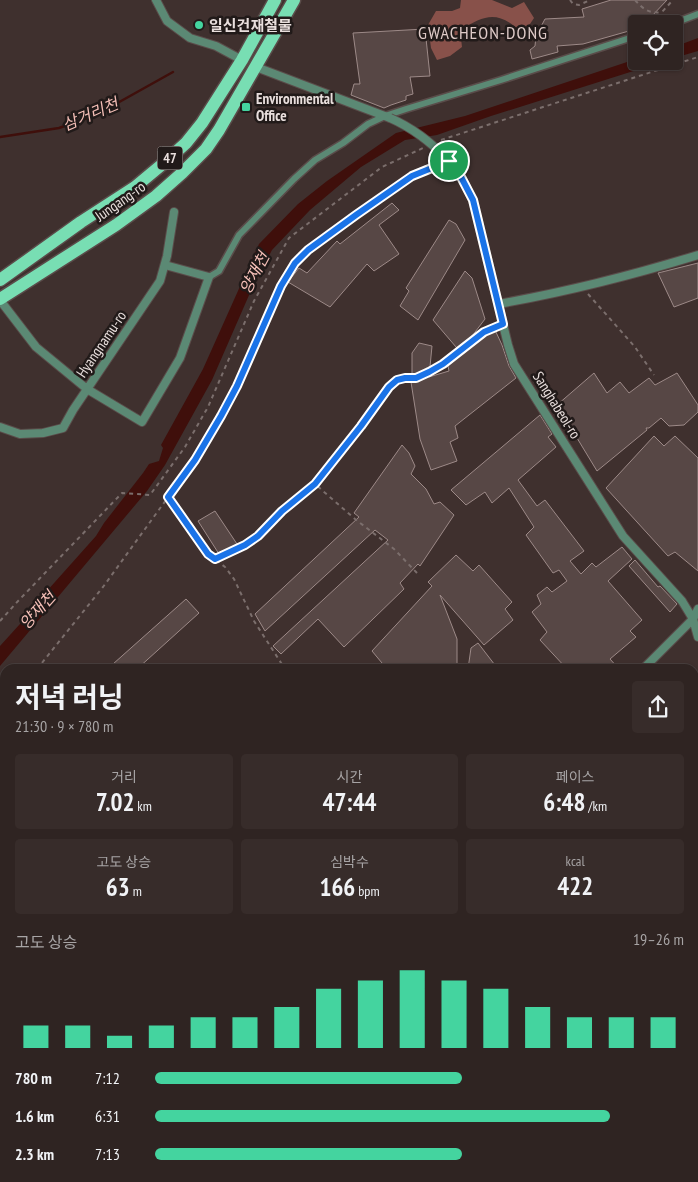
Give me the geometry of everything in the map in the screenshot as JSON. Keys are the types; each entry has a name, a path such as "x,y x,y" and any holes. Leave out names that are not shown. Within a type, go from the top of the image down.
{"main road":[{"name":"Jungang-ro","path":"0,280 81,222 135,187 186,143 202,123 242,60 275,0"},
{"name":"Jungang-ro","path":"1,303 18,288 116,225 156,196 206,149 219,130 294,0"},
{"path":"0,276 16,269"}],"street":[{"path":"156,0 167,22 190,38 216,46 242,60"},
{"path":"683,20 698,14"},
{"path":"1,303 36,347 87,389 142,422 180,358 209,277 219,271 240,235 315,160 343,144 368,124 406,108 501,80 628,39"},
{"path":"256,66 388,117"},
{"name":"Sanghabeol-ro","path":"388,117 403,124 437,148 461,177 473,200 514,364 623,536 682,601 693,619 698,637"},
{"name":"Hyangnamu-ro","path":"0,427 20,434 43,433 63,428 72,410 160,281 165,265 174,212"},
{"path":"498,304 542,296 698,255"},
{"path":"165,265 209,277"},
{"path":"648,664 693,619 698,609"}],"path":[{"path":"570,0 573,4 579,5 590,0"},
{"path":"635,0 650,13 662,12 673,0"},
{"path":"434,142 698,57"},
{"path":"0,621 122,493 150,495 185,447 208,407 254,301 289,238 382,167 426,147"},
{"path":"41,664 103,587 195,460 237,386 281,286 295,263 308,250 412,176 449,161"},
{"path":"582,286 635,347 654,375"},
{"path":"215,559 245,545 258,536 282,511 315,484 389,387 397,380 416,378 429,372 443,364 484,332 503,324"},
{"path":"315,484 394,549 417,573"},
{"path":"168,497 208,554 225,567 234,579 254,621 282,664"}],"shaded area":[{"path":"461,0 492,0 512,8 524,2 534,18 530,24 520,31 512,24 498,18 484,18 477,21 460,30 462,47 450,56 437,60 431,48 428,25 436,11 452,11 460,8"}],"water":[{"path":"698,38 698,51 683,55 683,44"},
{"name":"양재천","path":"628,62 628,70 637,70 437,135 405,140 361,167 310,210 272,250 253,286 212,380 165,465 147,491 0,664 0,646 96,536 149,464 159,461 163,448 161,445 203,369 259,244 298,204 327,181 396,133 465,116"}],"building":[{"path":"611,0 667,0 653,15 628,15 628,31 583,44 557,46 558,52 532,59 530,50 535,46 536,36 545,19 584,17 582,9"},
{"path":"425,29 430,76 410,77 413,94 406,96 406,100 384,108 351,95 354,84 360,84 353,33"},
{"path":"392,203 399,210 379,225 399,254 374,271 367,264 330,307 288,282 299,268 307,273 337,241 340,244"},
{"path":"449,220 456,224 465,240 418,320 400,306 409,291 406,288"},
{"path":"698,263 698,298 674,307 658,273"},
{"path":"465,271 472,278 485,319 469,340 495,330 509,366 516,378 455,426 458,438 450,442 457,461 431,470 420,439 411,382 412,353 419,343 432,346 429,377 449,371 448,366 462,354 433,320"},
{"path":"594,373 607,393 620,382 629,393 649,378 655,385 677,373 698,405 698,412 684,425 669,426 661,418 649,428 646,428 647,430 597,471 557,405"},
{"path":"540,415 552,434 548,437 556,447 518,480 537,506 545,500 584,551 570,561 581,574 592,563 596,567 622,547 632,559 608,581 642,620 630,631 636,637 610,659 614,664 562,664 540,640 547,632 532,612 541,604 537,595 547,587 552,592 567,581 559,570 553,573 526,535 534,527 509,488 492,503 485,492 466,505 451,490"},
{"path":"654,436 664,446 675,436 698,458 698,571 675,552 668,556 606,488"},
{"path":"402,445 409,453 415,466 411,474 426,489 434,504 440,502 454,515 420,566 418,564 400,583 404,589 344,647 318,619 281,654 273,646 388,540 375,530 265,631 255,614 359,517 354,513"},
{"path":"215,511 237,544 219,554 198,521"},
{"path":"456,555 473,571 479,565 512,602 505,609 513,620 484,645 440,595 457,639 457,664 383,664 372,651 432,586 428,582"},
{"path":"635,560 658,587 660,586 677,604 670,612 629,566"},
{"path":"186,599 199,613 143,664 113,664"},
{"path":"478,643 494,664 469,664 471,648"}],"waterway":[{"name":"삼거리천","path":"0,137 59,128 96,115 173,72"}],"place":[{"name":"일신건재철물","path":"199,25"},
{"name":"Environmental Office","path":"246,107"}],"district":[{"name":"GWACHEON-DONG","path":"483,32"}],"route":[{"path":"449,161 461,177 473,200 503,324 484,332 443,364 429,372 416,378 397,380 389,387 315,484 282,511 258,536 245,545 215,559 208,554 168,497 195,460 221,416 237,386 281,286 295,263 308,250 412,176 449,161"}]}
